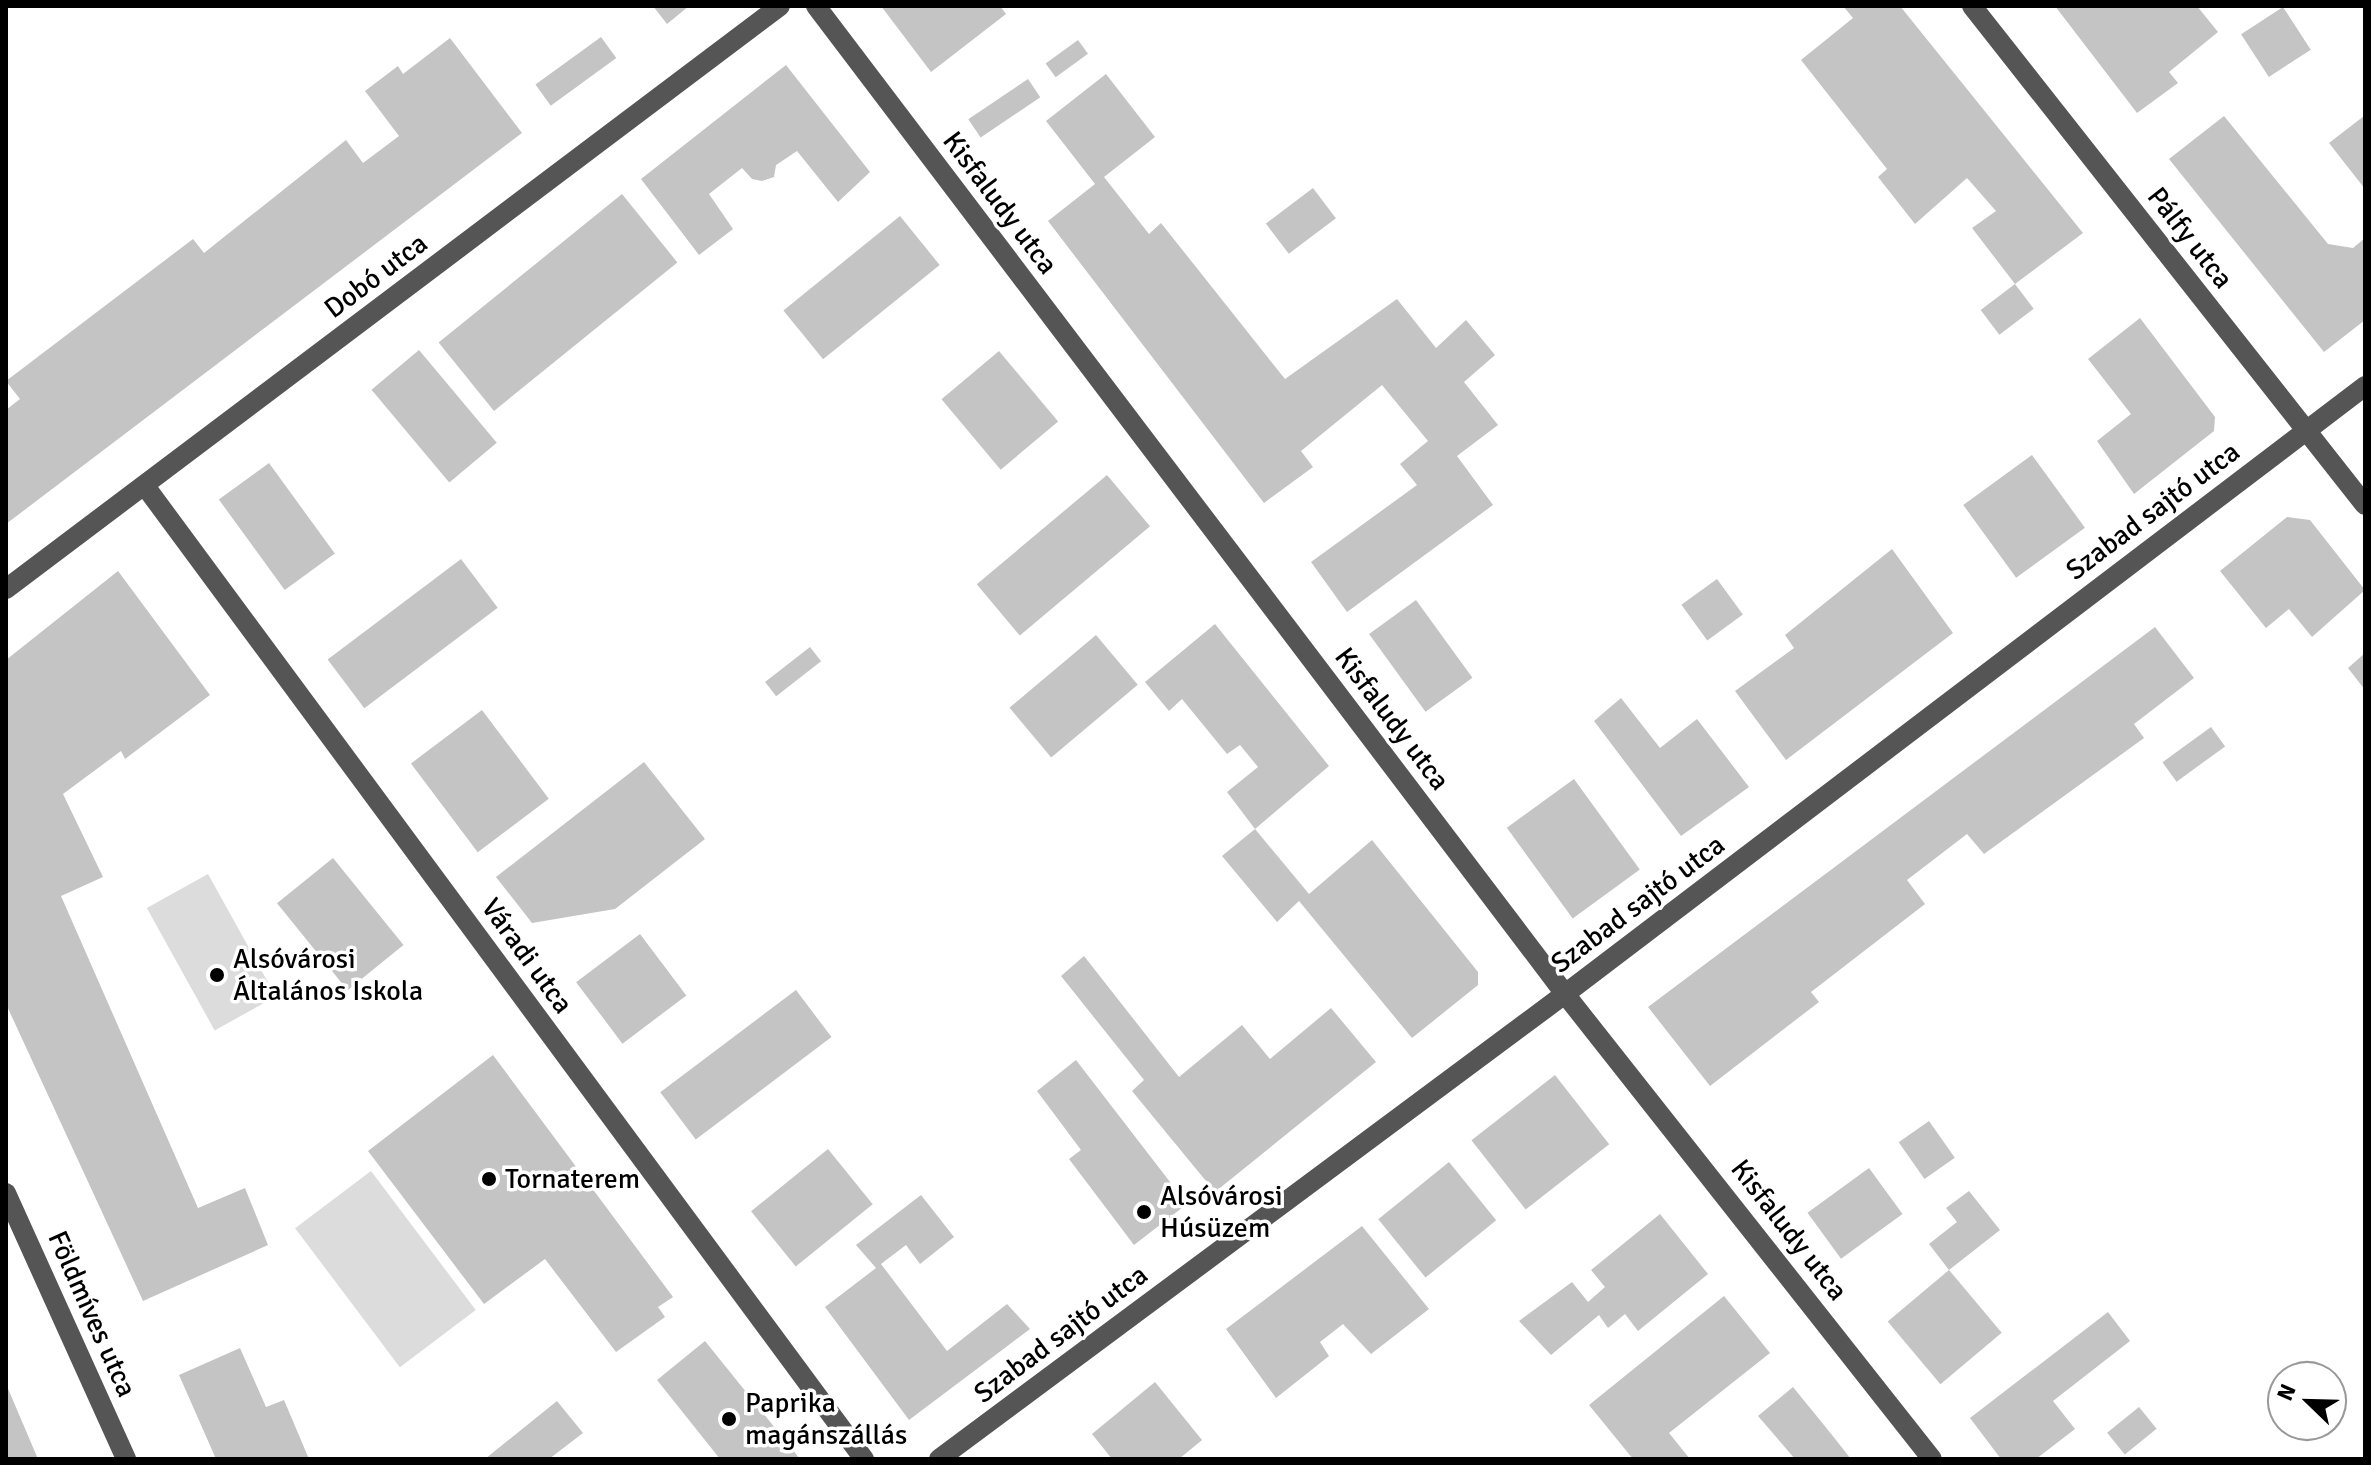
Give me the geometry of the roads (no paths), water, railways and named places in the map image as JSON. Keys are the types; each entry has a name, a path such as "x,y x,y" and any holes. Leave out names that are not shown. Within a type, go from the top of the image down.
{"street":[{"name":"Dobó utca","path":"6,589 780,6"},
{"name":"Kisfaludy utca","path":"816,6 1565,994 1932,1459"},
{"name":"Pálfy utca","path":"1972,6 2365,505"},
{"name":"Szabad sajtó utca","path":"939,1459 1565,994 2365,386"},
{"name":"Váradi utca","path":"145,486 864,1459"},
{"name":"Földmíves utca","path":"6,1193 126,1459"}],"place":[{"name":"Alsóvárosi Általános Iskola","path":"217,975"},
{"name":"Tornaterem","path":"489,1179"},
{"name":"Alsóvárosi Húsüzem","path":"1144,1212"},
{"name":"Paprika magánszállás","path":"729,1419"}]}
